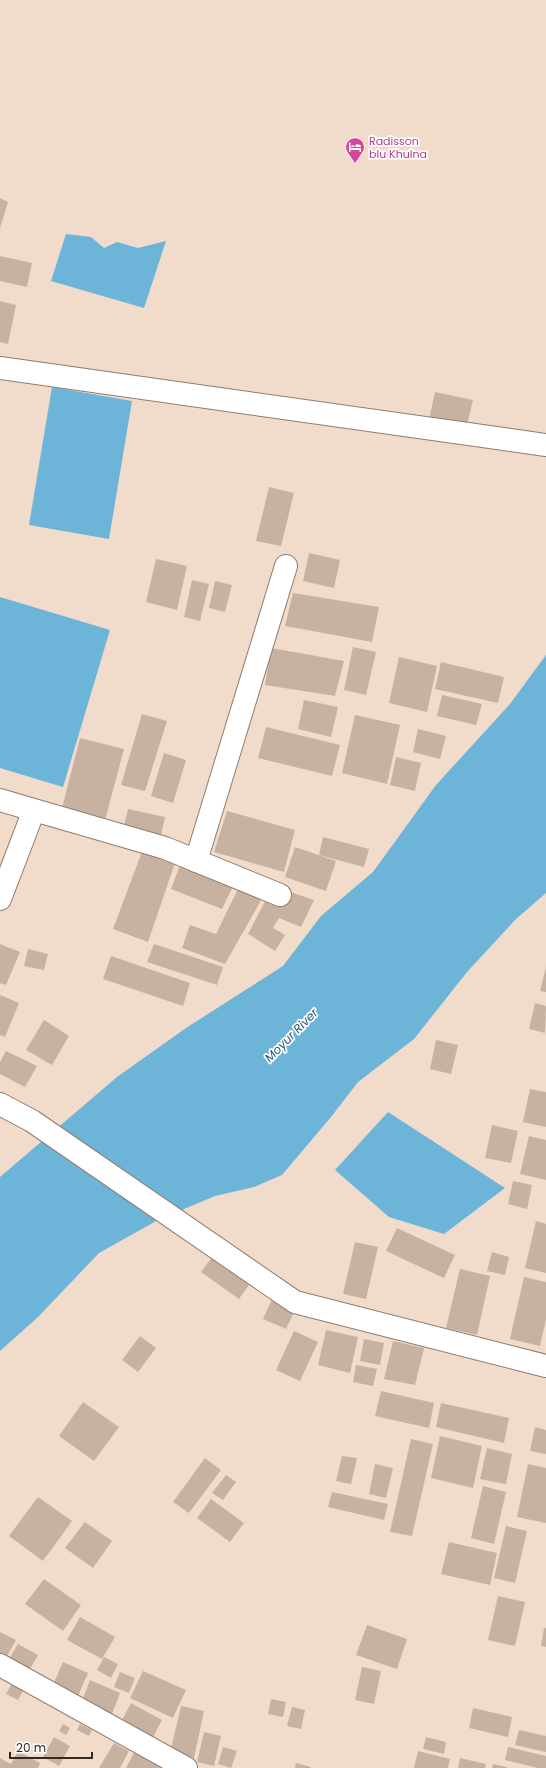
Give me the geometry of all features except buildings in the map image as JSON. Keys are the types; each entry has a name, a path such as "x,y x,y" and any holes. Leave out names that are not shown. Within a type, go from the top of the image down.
{"street":[{"path":"0,368 546,445"},
{"path":"196,861 286,566"},
{"path":"0,800 165,848 280,895"},
{"path":"0,899 34,810"},
{"path":"0,1104 32,1122 295,1302 546,1366"},
{"path":"0,1665 186,1768 198,1766 202,1768"}],"water":[{"path":"66,234 91,237 104,248 117,242 138,248 166,241 144,308 51,281"},
{"path":"52,387 132,401 109,539 29,525"},
{"path":"0,597 110,630 63,787 0,768"},
{"name":"Moyur River","path":"546,655 546,893 516,919 467,972 414,1039 358,1082 331,1117 282,1175 254,1187 215,1196 158,1220 99,1253 38,1317 0,1351 0,1177 117,1077 186,1028 283,966 321,916 373,872 436,785 510,704"},
{"path":"388,1112 505,1188 444,1234 389,1217 335,1170"}],"place":[{"name":"Radisson blu Khulna","path":"355,164"}]}
